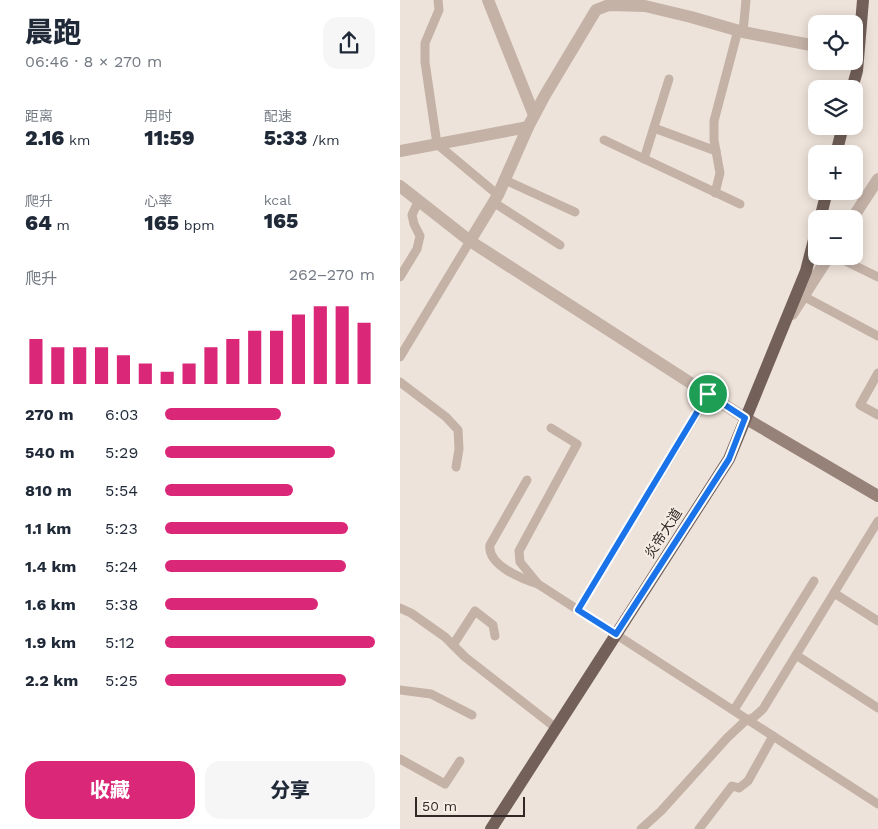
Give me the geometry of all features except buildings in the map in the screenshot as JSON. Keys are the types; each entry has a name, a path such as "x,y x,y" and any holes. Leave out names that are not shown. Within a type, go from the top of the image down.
{"main road":[{"path":"861,15 863,0"},
{"name":"炎帝大道","path":"491,829 729,459 808,263"},
{"path":"745,418 878,496"}],"street":[{"path":"488,0 531,121"},
{"path":"470,241 496,199 531,121 596,10 608,4 640,3 740,31 808,44"},
{"path":"400,151 531,121"},
{"path":"858,210 878,179"},
{"path":"400,186 470,241 745,418"},
{"path":"782,328 822,265"}],"lane":[{"path":"438,0 439,10 425,43 425,62 437,144 496,199 560,245"},
{"path":"715,193 720,173 714,140 714,121 740,31 746,0"},
{"path":"644,159 669,79"},
{"path":"654,128 716,151"},
{"path":"604,140 740,204"},
{"path":"505,180 576,212"},
{"path":"400,277 417,249 420,236 412,215 418,202"},
{"path":"400,357 470,241"},
{"path":"853,265 878,277"},
{"path":"803,296 878,336"},
{"path":"878,373 860,405 878,415"},
{"path":"400,382 446,417 458,430 459,448 456,467"},
{"path":"578,610 708,394"},
{"path":"538,584 520,562 519,551 577,444 551,428"},
{"path":"527,480 490,545 489,552 494,561 527,580 538,584 878,804"},
{"path":"641,829 661,811 727,738 744,722 763,709 878,521"},
{"path":"734,710 814,581"},
{"path":"834,593 878,621"},
{"path":"400,608 411,613 453,644 465,657 556,728"},
{"path":"453,644 474,611 493,624 496,636"},
{"path":"796,655 878,708"},
{"path":"400,690 431,694 472,715"},
{"path":"699,829 732,786 739,788 748,781 774,736"},
{"path":"400,758 445,784 460,761"}],"route":[{"path":"708,394 745,418 729,459 616,634 578,610 708,394"}]}
